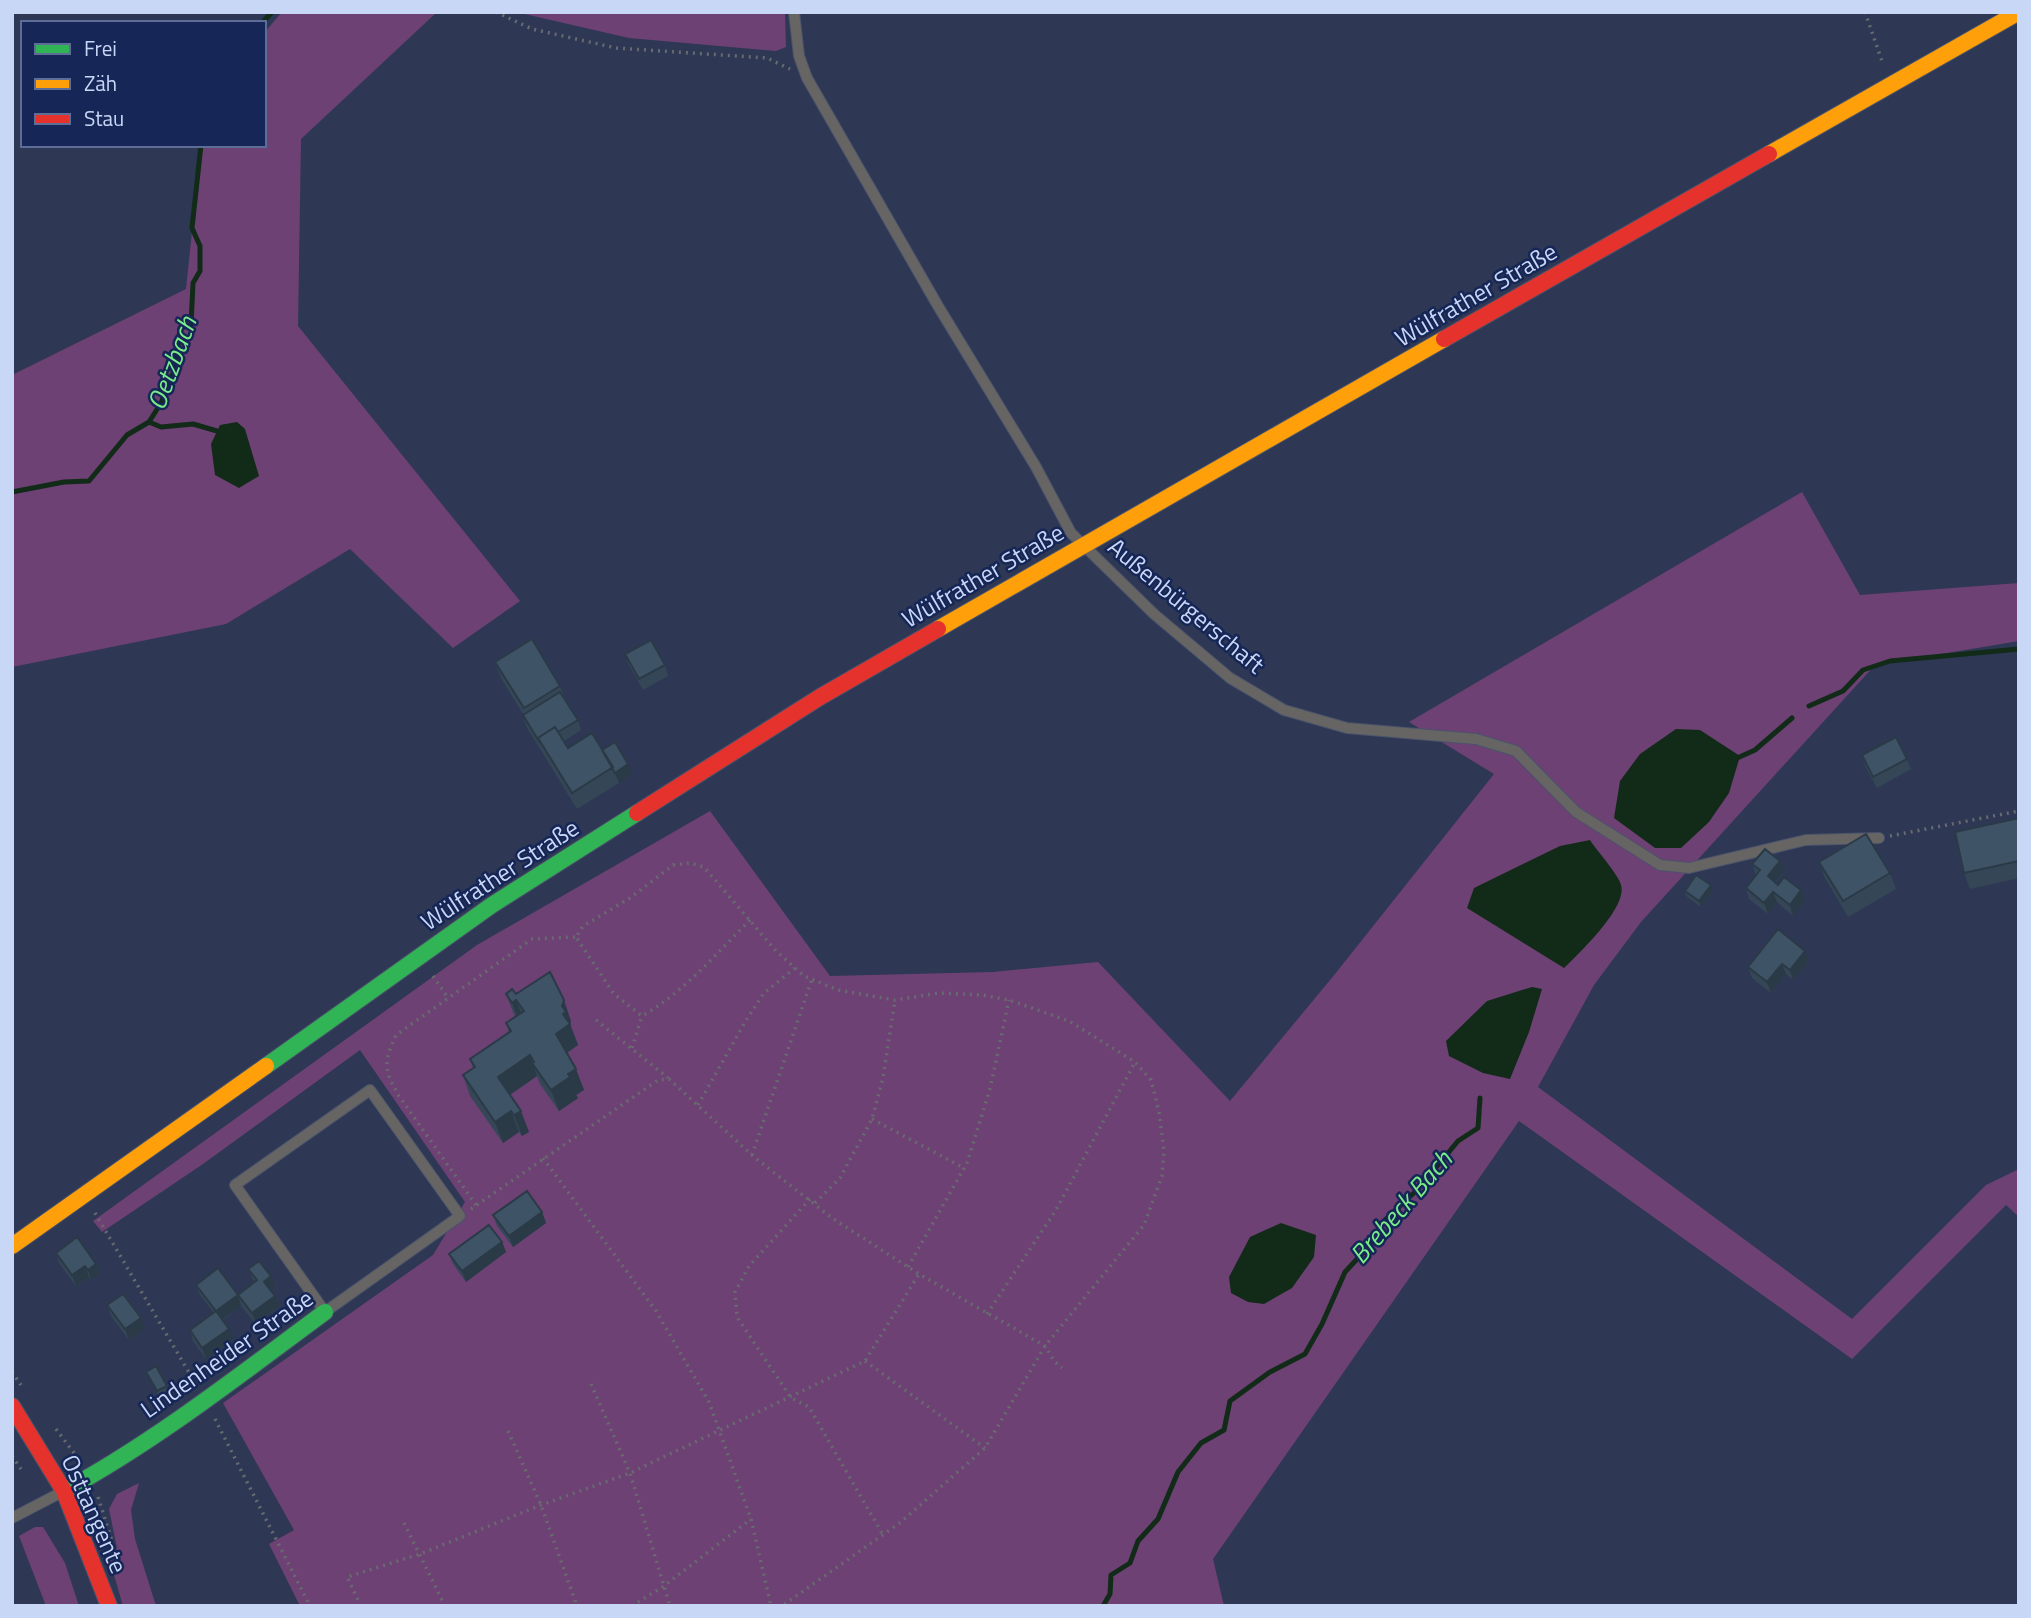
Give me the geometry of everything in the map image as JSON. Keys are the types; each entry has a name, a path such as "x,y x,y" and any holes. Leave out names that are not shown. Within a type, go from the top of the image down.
{"main road":[{"name":"Wülfrather Straße","path":"12,1246 492,905 820,697 2019,12"},
{"name":"Lindenheider Straße","path":"64,1491 90,1477 205,1400 325,1312"},
{"name":"Osttangente","path":"12,1406 64,1491 109,1606"}],"lane":[{"name":"Außenbürgerschaft","path":"794,12 799,56 807,78 1036,467 1071,533 1154,614 1230,678 1284,710 1347,728 1476,738 1516,751 1576,812 1660,865 1689,867 1806,840 1879,838"},
{"path":"325,1312 235,1185 370,1090 460,1216"},
{"name":"Lindenheider Straße","path":"325,1312 460,1216"},
{"name":"Lindenheider Straße","path":"12,1518 64,1491"}],"path":[{"path":"496,12 532,29 616,47 767,58 807,78"},
{"path":"1866,12 1889,86"},
{"path":"1879,838 2019,811"},
{"path":"576,937 583,926 629,898 673,865 690,863 704,867 776,950 812,979 838,990 895,1000 939,993 982,995 1009,1000 1069,1021 1135,1062 1151,1080 1164,1151 1162,1175 1144,1225 1045,1346 985,1448 901,1522 782,1606"},
{"path":"632,1049 642,1016 660,1006 699,973 750,920"},
{"path":"476,1205 388,1078 386,1056 396,1035 532,939 576,937"},
{"path":"576,937 614,994 642,1016"},
{"path":"698,1105 764,993 795,968"},
{"path":"430,971 448,998"},
{"path":"752,1155 812,979"},
{"path":"815,1202 840,1178 872,1119 883,1078 895,1000"},
{"path":"908,1267 964,1168 990,1089 1009,1000"},
{"path":"596,1020 669,1079 752,1155 832,1218 919,1274 1045,1346 1054,1361 1062,1367"},
{"path":"987,1314 1056,1210 1135,1062"},
{"path":"460,1216 658,1080 669,1079"},
{"path":"872,1119 964,1168"},
{"path":"544,1158 656,1311 709,1402 751,1519 771,1606"},
{"path":"85,1196 205,1400 310,1606"},
{"path":"810,1199 749,1266 735,1292 737,1317 791,1398 809,1408 883,1535"},
{"path":"361,1606 347,1577 420,1554 541,1505 630,1473 865,1361 919,1274"},
{"path":"865,1361 985,1448"},
{"path":"590,1384 630,1473 670,1606"},
{"path":"508,1431 541,1505 577,1606"},
{"path":"632,1606 664,1586 751,1519"},
{"path":"404,1523 445,1606"}],"shaded area":[{"path":"282,12 437,12 301,139 298,326 520,601 453,648 350,549 226,624 12,667 12,375 186,289 201,147 266,147 266,31"},
{"path":"516,12 785,12 786,47 776,51 629,38"},
{"path":"237,422 245,429 259,476 239,488 215,475 211,444 220,425"},
{"path":"1802,492 1860,595 2019,583 2019,641 1875,665 1641,922 1594,985 1538,1087 1852,1319 1986,1185 2019,1169 2019,1217 2006,1205 1852,1359 1519,1121 1213,1559 1224,1606 300,1606 269,1544 294,1530 223,1403 433,1255 465,1202 360,1050 203,1164 102,1232 93,1221 477,945 710,811 830,976 993,972 1098,962 1230,1101 1494,774 1409,722"},
{"path":"1676,729 1700,730 1740,756 1729,793 1709,822 1681,848 1655,848 1614,818 1620,781 1640,754"},
{"path":"1590,840 1619,880 1621,894 1601,929 1564,968 1467,908 1474,888 1560,846"},
{"path":"1532,987 1542,989 1529,1032 1510,1079 1483,1073 1449,1056 1446,1041 1487,1001"},
{"path":"1281,1223 1316,1235 1314,1257 1292,1288 1264,1304 1248,1302 1231,1293 1229,1277 1250,1237"},
{"path":"139,1483 131,1510 135,1539 156,1606 123,1606 108,1554 117,1548 109,1509 117,1494"},
{"path":"35,1527 43,1527 65,1563 79,1606 46,1606 19,1536"}],"building":[{"path":"532,639 560,686 524,708 495,662"},
{"path":"651,640 665,665 639,679 625,654"},
{"path":"560,692 578,720 558,732 555,727 538,738 540,743 523,715"},
{"path":"555,727 568,748 592,733 613,767 572,793 538,738"},
{"path":"1896,737 1907,759 1873,777 1862,755"},
{"path":"615,742 628,764 615,773 602,750"},
{"path":"2019,818 2019,861 1964,873 1955,832"},
{"path":"1866,834 1890,873 1843,901 1819,862"},
{"path":"1765,849 1780,861 1768,876 1778,885 1784,877 1801,890 1790,905 1773,892 1764,903 1746,888 1760,870 1752,864"},
{"path":"1696,875 1711,885 1699,901 1685,891"},
{"path":"1778,929 1805,951 1790,970 1782,964 1767,982 1748,967"},
{"path":"550,972 564,1000 562,1006 566,1012 563,1014 570,1024 556,1034 576,1069 568,1074 570,1077 551,1090 532,1063 534,1062 530,1055 498,1077 521,1111 514,1115 511,1111 495,1122 463,1075 475,1067 470,1059 511,1031 506,1023 524,1011 516,1000 512,1003 506,994 512,989 516,994"},
{"path":"527,1191 542,1212 509,1236 493,1215"},
{"path":"489,1225 502,1242 462,1271 449,1254"},
{"path":"77,1237 96,1264 88,1270 85,1266 72,1275 56,1253"},
{"path":"259,1261 271,1276 264,1282 275,1296 252,1313 238,1295 257,1280 248,1269"},
{"path":"218,1268 238,1295 216,1311 196,1285"},
{"path":"123,1294 141,1318 125,1329 107,1305"},
{"path":"216,1311 229,1329 202,1348 190,1330"},
{"path":"156,1366 167,1386 157,1391 146,1372"}],"waterway":[{"name":"Oetzbach","path":"264,21 272,12"},
{"name":"Oetzbach","path":"12,492 64,482 89,481 127,435 149,422 161,403 176,366 180,328 191,325 193,283 200,271 200,246 192,228 201,147"},
{"path":"149,422 161,427 193,424 217,431"},
{"name":"Brebeck Bach","path":"1809,706 1843,691 1863,670 1890,661 2019,649"},
{"name":"Brebeck Bach","path":"1735,759 1755,750 1792,718"},
{"name":"Brebeck Bach","path":"1103,1606 1110,1594 1111,1575 1130,1563 1138,1541 1158,1519 1178,1472 1201,1443 1224,1430 1230,1401 1270,1372 1305,1354 1322,1324 1345,1272 1373,1242 1385,1220 1418,1189 1458,1141 1478,1128 1480,1098"}],"traffic: fast":[{"path":"266,1066 492,905 637,813"},
{"path":"64,1491 165,1429 325,1312"}],"traffic: slow":[{"path":"1769,154 2019,12"},
{"path":"938,629 1444,339"},
{"path":"12,1246 266,1066"}],"traffic: jam":[{"path":"1444,339 1769,154"},
{"path":"637,813 820,697 938,629"},
{"path":"12,1406 64,1491 109,1606"}]}
